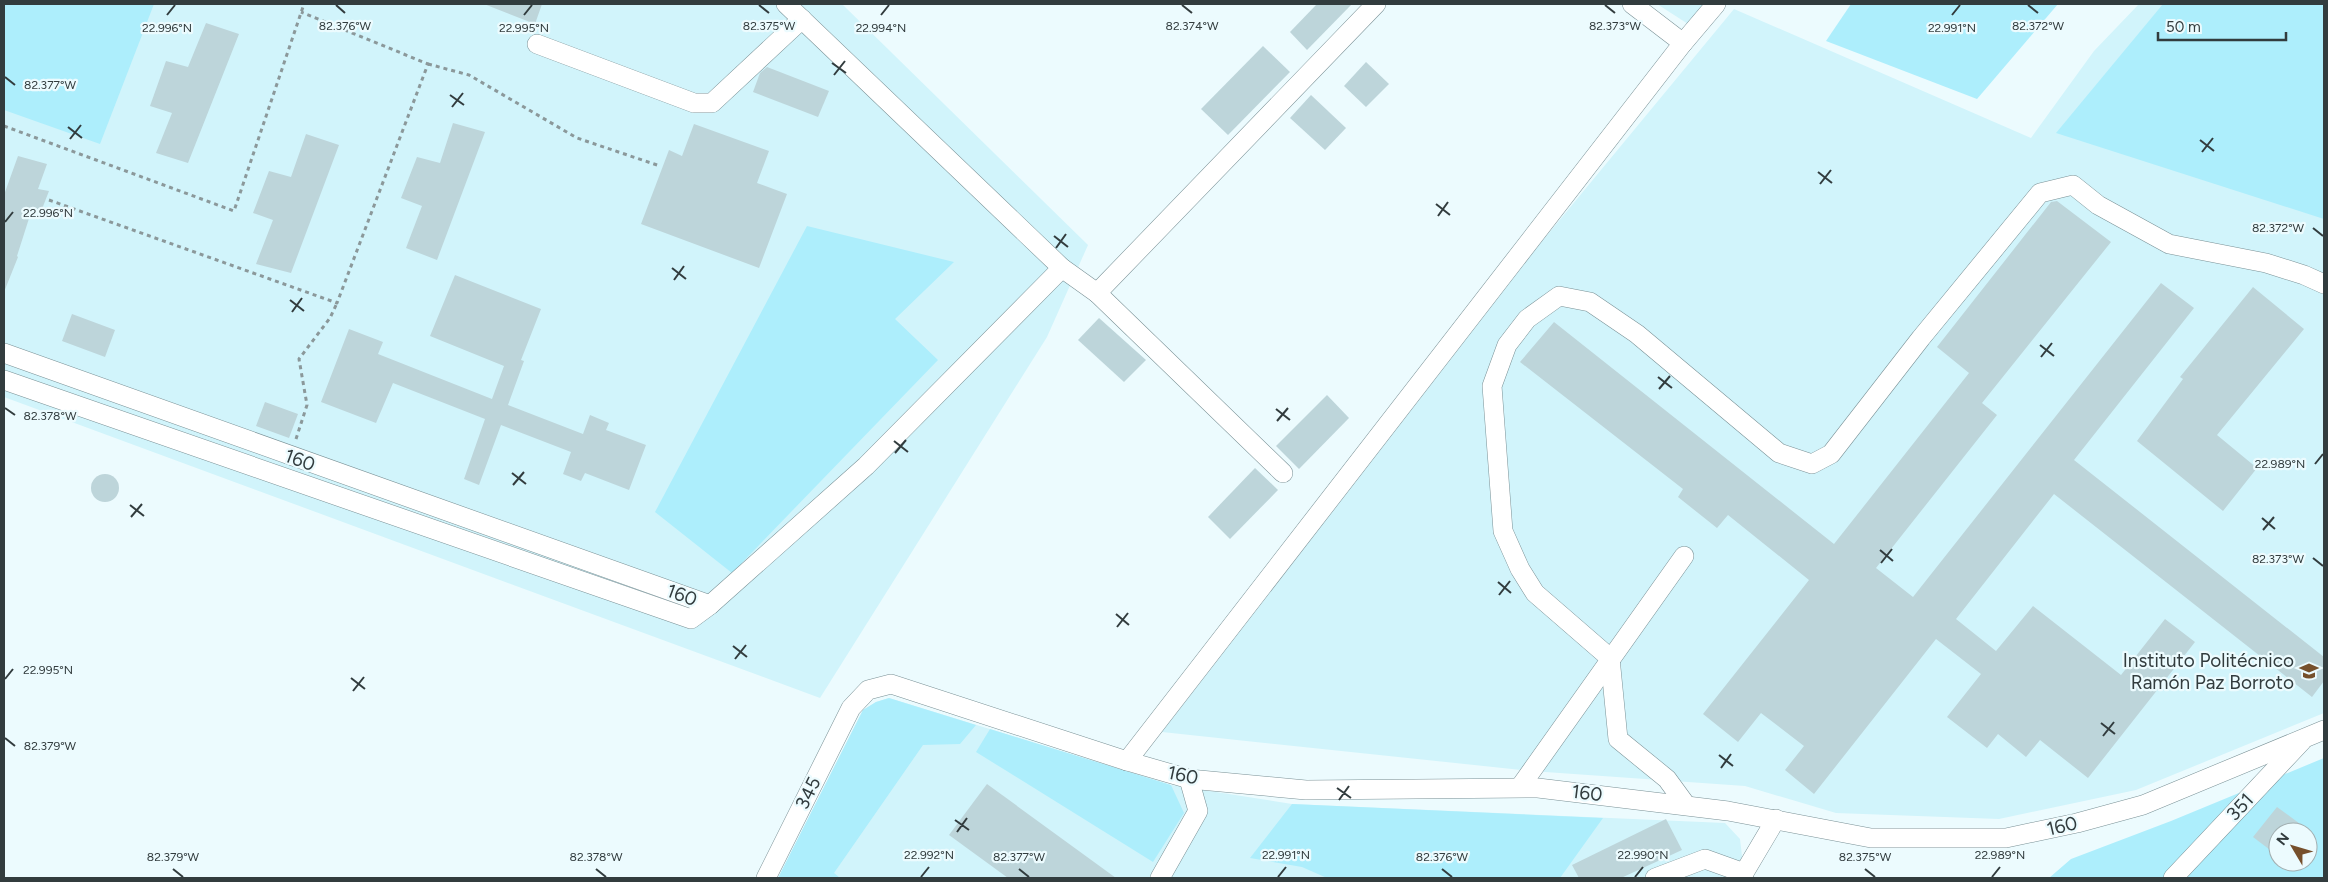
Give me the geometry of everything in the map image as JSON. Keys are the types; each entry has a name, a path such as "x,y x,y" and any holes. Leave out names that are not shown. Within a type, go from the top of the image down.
{"street":[{"path":"786,4 1062,268 1097,293 1283,474"},
{"path":"1097,293 1376,4"},
{"path":"1632,4 1683,43"},
{"path":"1127,761 1683,43 1716,4"},
{"path":"537,44 694,103 712,104 802,19"},
{"path":"1686,805 1667,779 1618,739 1610,658 1535,593 1520,569 1503,531 1492,386 1507,345 1527,319 1559,296 1590,302 1637,334 1778,453 1812,464 1831,454 2040,193 2073,185 2098,204 2169,244 2266,263 2304,275 2324,284"},
{"path":"710,605 866,466 1062,268"},
{"name":"160","path":"4,353 710,605"},
{"name":"160","path":"4,380 691,620 710,605"},
{"path":"1520,787 1684,556"},
{"name":"160","path":"851,708 868,690 891,684 1127,761 1189,779 1306,790 1520,787 1686,805 1776,819 1871,838 2006,838 2077,823 2144,805 2316,732"},
{"name":"345","path":"766,878 851,708"},
{"name":"351","path":"2173,878 2316,732"},
{"path":"1160,878 1198,811 1189,779"},
{"path":"1655,878 1705,859 1743,876 1776,819"}],"path":[{"path":"4,126 234,212 304,4"},
{"path":"302,12 428,64 469,75 577,138 660,166"},
{"path":"290,456 307,405 299,359 330,318 338,303 428,64"},
{"path":"49,200 338,303"}],"shaded area":[{"path":"4,4 842,4 1088,245 1047,337 820,698 4,397"},
{"path":"4,4 154,4 100,144 4,110"},
{"path":"1657,4 1723,4 1699,31"},
{"path":"1851,4 2058,4 1977,99 1826,41"},
{"path":"2139,4 2324,4 2324,713 2136,790 1999,819 1836,813 1745,786 1531,771 1162,732 1539,245 1734,9 2031,138 2094,51"},
{"path":"2163,4 2324,4 2324,219 2056,133"},
{"path":"807,226 954,262 895,319 938,360 732,573 655,512"},
{"path":"889,698 1171,785 1292,804 1725,823 1740,839 1744,873 1741,878 778,878 863,710 876,702"},
{"path":"889,698 976,725 960,744 923,745 834,873 840,878 778,878 863,710 876,702"},
{"path":"990,729 1171,785 1184,813 1153,862 976,752"},
{"path":"2324,758 2324,878 2049,878 2071,859 2171,821"},
{"path":"1292,804 1603,818 1560,878 1327,878 1302,867 1250,858"}],"building":[{"path":"484,4 542,4 535,24"},
{"path":"1317,4 1352,4 1307,50 1290,32"},
{"path":"206,23 239,34 188,163 156,153 172,113 150,106 166,61 188,67"},
{"path":"1263,46 1290,72 1228,135 1201,109"},
{"path":"1366,62 1389,84 1366,107 1344,86"},
{"path":"767,67 829,91 818,117 753,92 760,73"},
{"path":"1311,95 1346,128 1325,150 1290,118"},
{"path":"453,123 485,132 437,260 406,248 422,206 401,198 417,157 440,163"},
{"path":"694,124 769,151 757,183 787,194 759,268 641,224 669,150 682,156"},
{"path":"306,134 339,145 291,273 256,264 273,220 253,213 269,171 291,177"},
{"path":"18,156 47,164 38,189 49,191 42,209 32,209 18,257 4,292 4,195"},
{"path":"2057,201 2111,242 1982,403 1997,415 1876,568 1913,597 2161,283 2194,308 2074,460 2324,657 2324,681 2312,697 2054,494 1956,619 1996,651 2033,606 2121,675 2165,619 2195,642 2088,778 2040,740 2026,757 1998,734 1987,748 1947,717 1981,674 1936,639 1814,794 1785,770 1804,746 1761,713 1738,742 1703,714 1809,580 1728,515 1717,528 1678,497 1683,489 1520,362 1554,322 1834,544 1969,373 1937,347 2051,202"},
{"path":"455,275 541,309 521,360 524,361 508,405 583,434 590,415 609,423 606,430 646,445 629,490 585,473 581,481 563,474 571,452 501,425 479,485 464,479 485,419 393,383 376,423 321,402 349,329 383,342 378,354 492,399 504,366 430,336"},
{"path":"2253,287 2304,329 2217,435 2257,468 2223,511 2137,441 2183,379 2180,377"},
{"path":"72,314 115,330 105,357 62,341"},
{"path":"1099,318 1146,360 1124,382 1078,340"},
{"path":"1327,395 1349,418 1299,469 1276,446"},
{"path":"265,402 298,414 289,438 256,426"},
{"path":"1255,468 1278,490 1230,539 1208,517"},
{"path":"105,474 115,478 119,488 115,498 105,502 95,498 91,488 95,478"},
{"path":"987,784 1116,878 1008,878 949,835"},
{"path":"2277,807 2297,822 2268,822 2268,848 2253,837"},
{"path":"1666,819 1682,850 1621,878 1579,878 1572,865"}],"place":[{"name":"Instituto Politécnico Ramón Paz Borroto","path":"2309,671"}]}
